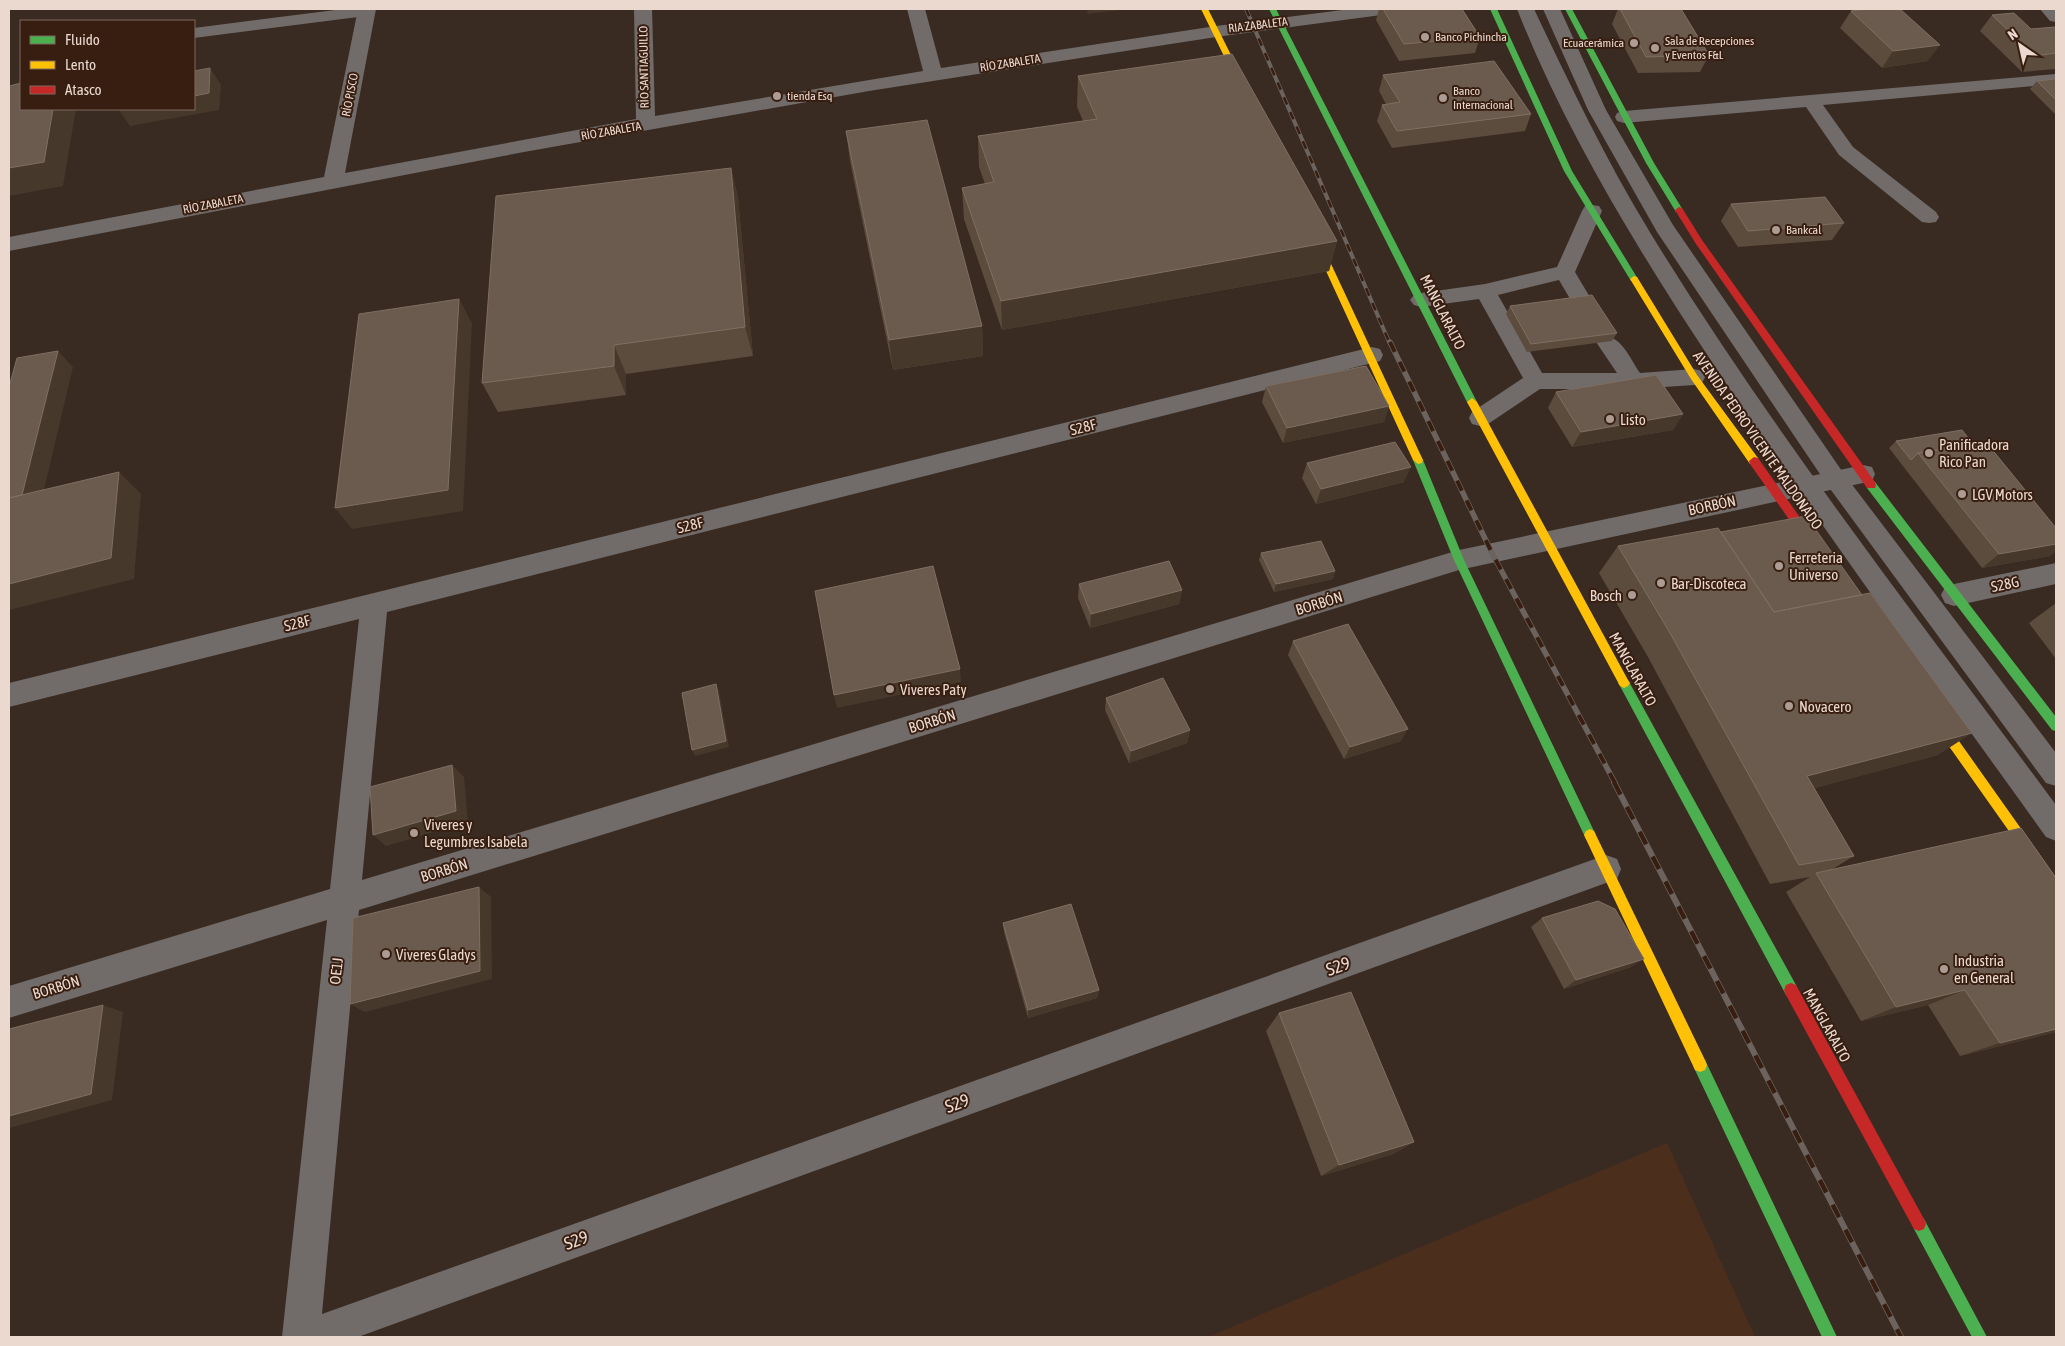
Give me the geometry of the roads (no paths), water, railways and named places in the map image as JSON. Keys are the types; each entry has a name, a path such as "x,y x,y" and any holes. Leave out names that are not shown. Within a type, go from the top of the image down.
{"main road":[{"path":"1204,9 1250,103"},
{"name":"AVENIDA PEDRO VICENTE MALDONADO","path":"1493,9 1568,171 1694,377 1820,555"},
{"path":"1568,9 1624,117 1699,242 1863,474 2056,726"},
{"name":"MANGLARALTO","path":"1276,16 1480,418 1980,1337"},
{"path":"1307,220 1416,452 1460,560 1830,1337"},
{"path":"1927,706 2056,888"}],"street":[{"name":"RÍO SANTIAGUILLO","path":"643,9 646,124"},
{"path":"916,9 934,76"},
{"name":"RIA ZABALETA","path":"1216,31 1276,16 1389,9"},
{"name":"RÍO PISCO","path":"333,181 366,10"},
{"name":"RÍO ZABALETA","path":"9,244 333,181 646,124 1216,31"},
{"name":"S28F","path":"9,695 1372,355"},
{"name":"BORBÓN","path":"9,1002 1460,560 1863,474"},
{"name":"S28G","path":"1954,594 2056,574"},
{"name":"OE1J","path":"301,1337 343,900 374,604"},
{"name":"S29","path":"308,1337 1606,869"}],"lane":[{"path":"1525,9 1570,104 1642,235 1808,485 2056,828"},
{"path":"1551,9 1596,110 1664,227 1836,480 2056,774"},
{"path":"2048,9 2056,17"},
{"path":"195,32 366,10"},
{"path":"1624,117 2056,80"},
{"path":"1812,102 1846,151 1929,218"},
{"path":"1565,272 1592,211"},
{"path":"1421,300 1485,291 1565,272"},
{"path":"1565,272 1583,304"},
{"path":"1485,291 1536,381"},
{"path":"1607,342 1634,381"},
{"path":"1480,418 1536,381 1634,381 1694,377"}],"railway":[{"path":"1246,9 1390,344"},
{"path":"1390,342 1492,553 1615,783"},
{"path":"1614,782 1901,1337"}],"place":[{"name":"Banco Pichincha","path":"1425,37"},
{"name":"Ecuacerámica","path":"1634,43"},
{"name":"Sala de Recepciones y Eventos F&L","path":"1655,48"},
{"name":"tienda Esq","path":"777,96"},
{"name":"Banco Internacional","path":"1443,98"},
{"name":"Bankcal","path":"1776,230"},
{"name":"Listo","path":"1610,419"},
{"name":"Panificadora Rico Pan","path":"1929,453"},
{"name":"LGV Motors","path":"1962,494"},
{"name":"Ferreteria Universo","path":"1779,566"},
{"name":"Bar-Discoteca","path":"1661,583"},
{"name":"Bosch","path":"1632,595"},
{"name":"Viveres Paty","path":"890,689"},
{"name":"Novacero","path":"1789,706"},
{"name":"Viveres y Legumbres Isabela","path":"414,833"},
{"name":"Viveres Gladys","path":"386,954"},
{"name":"Industria en General","path":"1944,969"}]}
